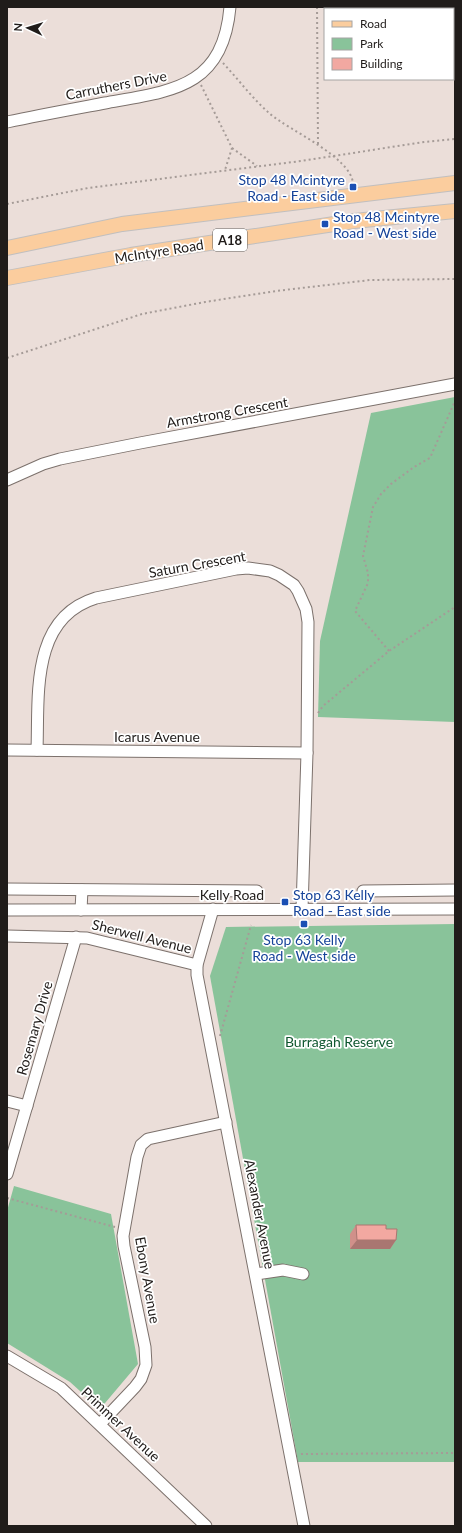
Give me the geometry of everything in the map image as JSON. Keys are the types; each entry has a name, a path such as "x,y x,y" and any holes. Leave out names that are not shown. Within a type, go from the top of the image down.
{"main road":[{"name":"A18","path":"7,248 122,224 455,183"},
{"name":"McIntyre Road","path":"7,278 131,255 354,221 455,211"}],"street":[{"name":"Carruthers Drive","path":"7,122 174,89 196,77 216,56 227,31 230,7"},
{"name":"Armstrong Crescent","path":"7,480 43,464 60,460 140,443 455,384"},
{"name":"Saturn Crescent","path":"37,750 42,657 53,632 63,618 72,610 81,604 96,598 236,569 262,570 280,575 294,585 303,599 308,622 307,753 302,909"},
{"name":"Icarus Avenue","path":"7,750 307,753"},
{"name":"Kelly Road","path":"7,889 257,891"},
{"path":"81,910 82,890"},
{"path":"363,891 455,890"},
{"name":"Alexander Avenue","path":"213,909 197,965 197,975 304,1526"},
{"name":"Kelly Road","path":"7,910 455,909"},
{"name":"Sherwell Avenue","path":"7,936 76,937 104,941 197,965"},
{"name":"Rosemary Drive","path":"7,1174 76,937"},
{"path":"7,1101 27,1106"},
{"name":"Ebony Avenue","path":"100,1424 135,1387 141,1379 146,1365 145,1348 124,1246 124,1230 137,1157 141,1145 148,1139 226,1122"},
{"path":"256,1274 282,1270 303,1274"},
{"name":"Primmer Avenue","path":"7,1356 61,1388 206,1526"}],"path":[{"path":"317,7 318,144"},
{"path":"216,56 269,113 289,128 318,144 346,169 352,178 353,187"},
{"path":"196,77 232,148 258,166"},
{"path":"7,204 88,188 455,139"},
{"path":"225,170 232,148"},
{"path":"7,358 142,314 205,302 276,291 370,280 455,279"},
{"path":"388,651 355,611 368,583 368,573 363,556 373,508 391,484 414,467 430,458 455,401"},
{"path":"307,726 313,721 323,706 388,651 455,607"},
{"path":"220,1036 251,925"},
{"path":"7,1198 124,1230"},
{"path":"290,1454 455,1453"}],"green space":[{"path":"455,397 455,722 318,717 320,641 371,413"},
{"name":"Burragah Reserve","path":"455,924 455,1462 298,1462 210,976 226,927"},
{"path":"14,1186 111,1214 138,1364 100,1409 70,1382 7,1343 7,1211"}],"building":[{"path":"356,1225 386,1225 386,1229 397,1229 396,1240 357,1240"}],"place":[{"name":"Stop 48 Mcintyre Road - East side","path":"353,187"},
{"name":"Stop 48 Mcintyre Road - West side","path":"325,224"},
{"name":"Stop 63 Kelly Road - East side","path":"285,902"},
{"name":"Stop 63 Kelly Road - West side","path":"304,924"}]}
